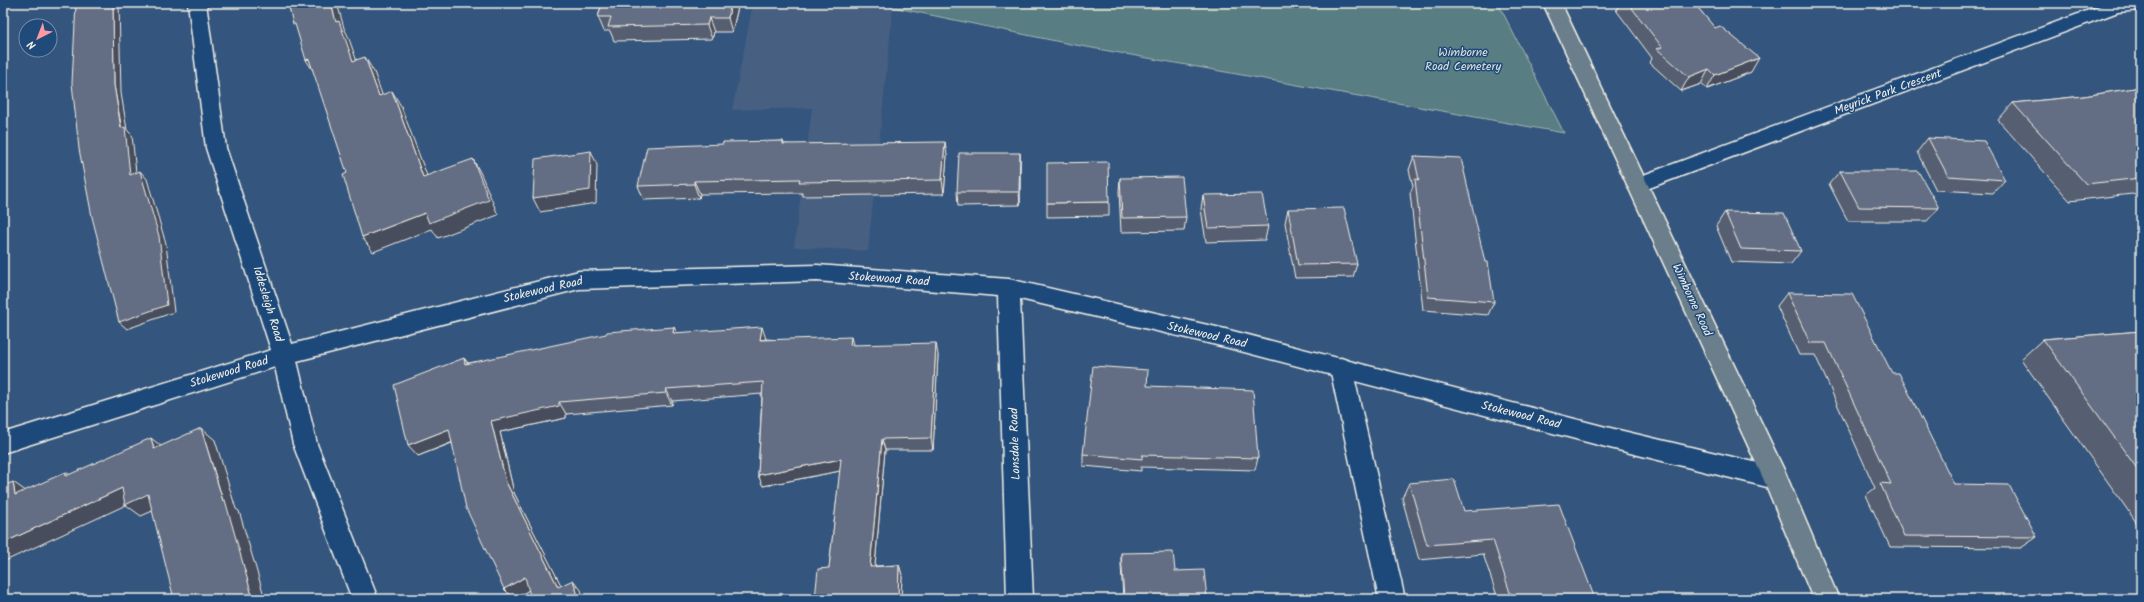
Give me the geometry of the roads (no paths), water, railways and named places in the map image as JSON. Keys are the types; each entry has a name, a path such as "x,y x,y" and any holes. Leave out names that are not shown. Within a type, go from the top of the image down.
{"main road":[{"name":"Wimborne Road","path":"1552,3 1775,478 1826,599"}],"street":[{"name":"Iddesleigh Road","path":"197,3 216,148 284,355 305,444 365,599"},
{"name":"Meyrick Park Crescent","path":"1637,185 2115,7 2141,4"},
{"name":"Stokewood Road","path":"3,443 284,355 579,280 816,273 1009,288 1225,338 1775,478"},
{"name":"Lonsdale Road","path":"1009,288 1020,599"},
{"path":"1341,368 1392,599"}],"park label":[{"name":"Wimborne Road Cemetery","path":"1463,59"}]}
